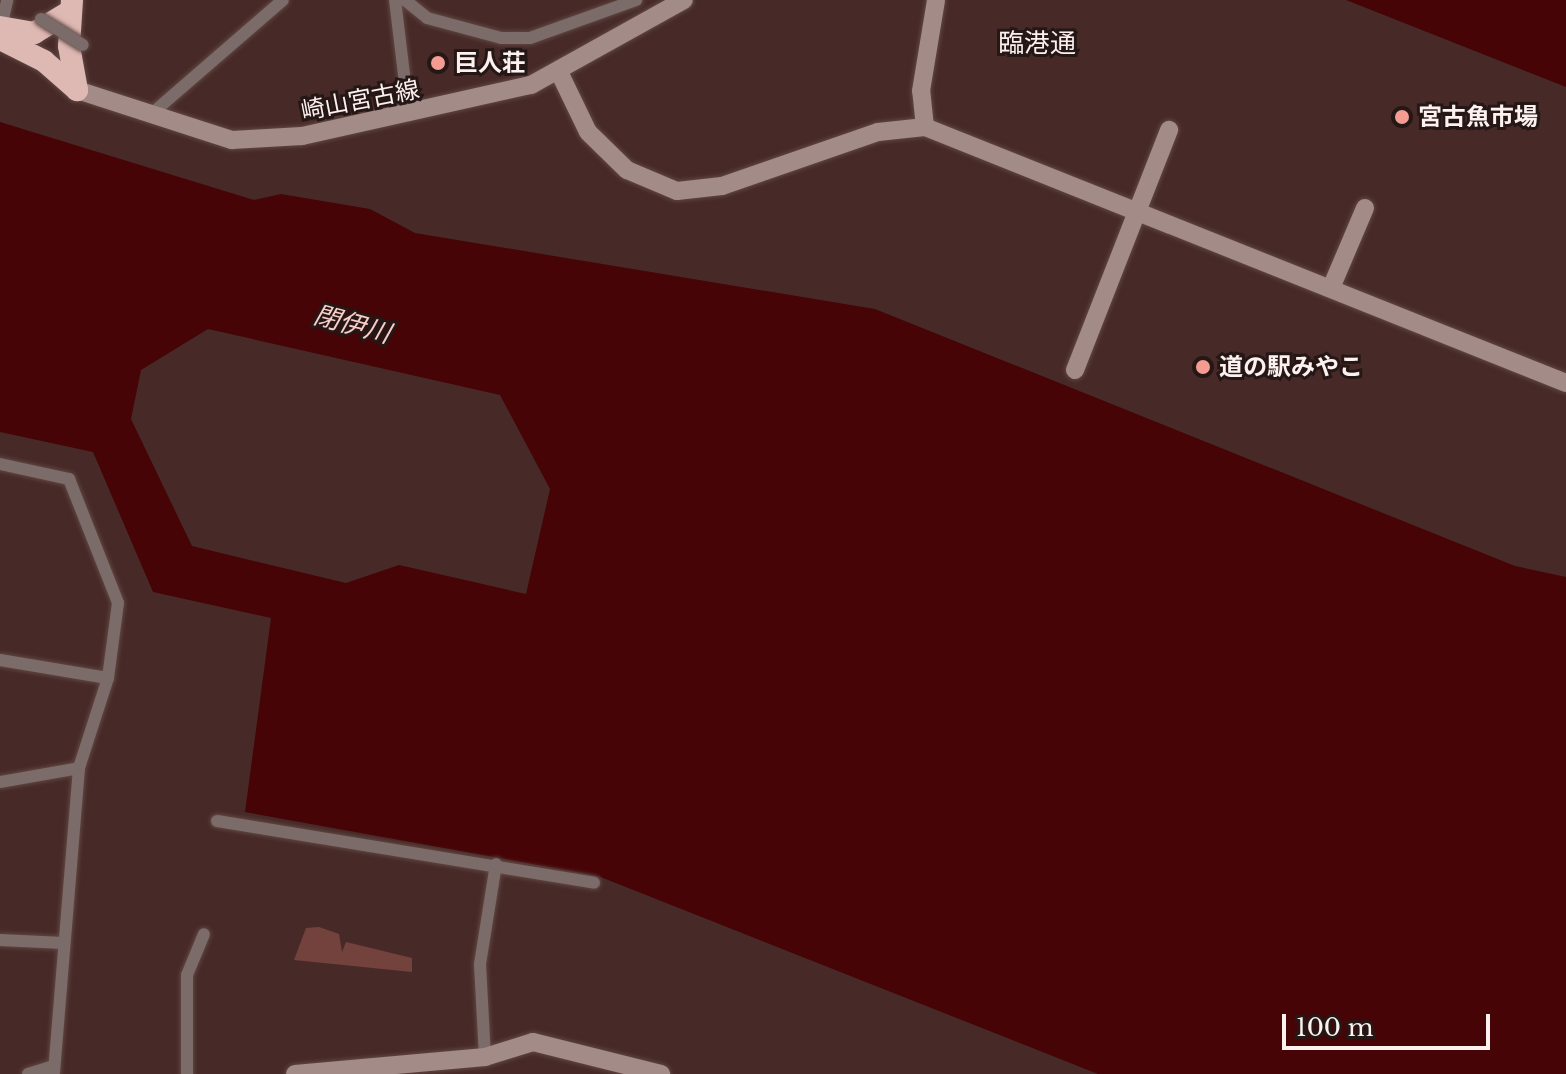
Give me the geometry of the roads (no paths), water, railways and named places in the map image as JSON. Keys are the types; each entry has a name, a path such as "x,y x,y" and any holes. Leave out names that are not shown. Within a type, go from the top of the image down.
{"highway":[{"path":"38,60 55,24 72,0"},
{"path":"0,27 55,24"},
{"path":"55,24 77,90"},
{"path":"0,39 38,60 77,90"},
{"path":"0,54 38,60"}],"street":[{"path":"0,27 7,0"},
{"path":"149,116 283,0"},
{"path":"395,0 409,115"},
{"path":"405,0 427,18 479,35 530,38 616,2 636,0"},
{"name":"崎山宮古線","path":"77,90 149,116 232,140 409,115 560,74 684,0"},
{"path":"925,127 921,91 936,0"},
{"path":"55,24 83,45"},
{"path":"560,74 607,153 677,191 742,182 878,132 925,127 1566,383"},
{"path":"1075,370 1169,130"},
{"path":"1331,288 1365,208"},
{"path":"0,464 69,479 118,603 108,678 79,768 54,1070 28,1074"},
{"path":"0,660 108,678"},
{"path":"0,782 79,768"},
{"path":"217,821 496,864 594,883"},
{"path":"485,1066 480,964 496,864"},
{"path":"187,1074 187,975 204,934"},
{"path":"0,940 64,943"},
{"path":"295,1074 485,1066 533,1042 661,1074"}],"water":[{"path":"1346,0 1566,0 1566,87"},
{"name":"閉伊川","path":"0,122 254,200 281,194 370,209 415,233 875,309 1515,566 1566,577 1566,1074 1098,1074 598,876 245,812 271,618 153,592 93,452 0,432","holes":["208,329 500,395 550,489 526,594 399,565 346,583 192,546 131,419 141,370"]}],"place":[{"name":"巨人荘","path":"438,63"},
{"name":"宮古魚市場","path":"1402,117"},
{"name":"道の駅みやこ","path":"1203,367"}],"district":[{"name":"臨港通","path":"1037,44"}]}
